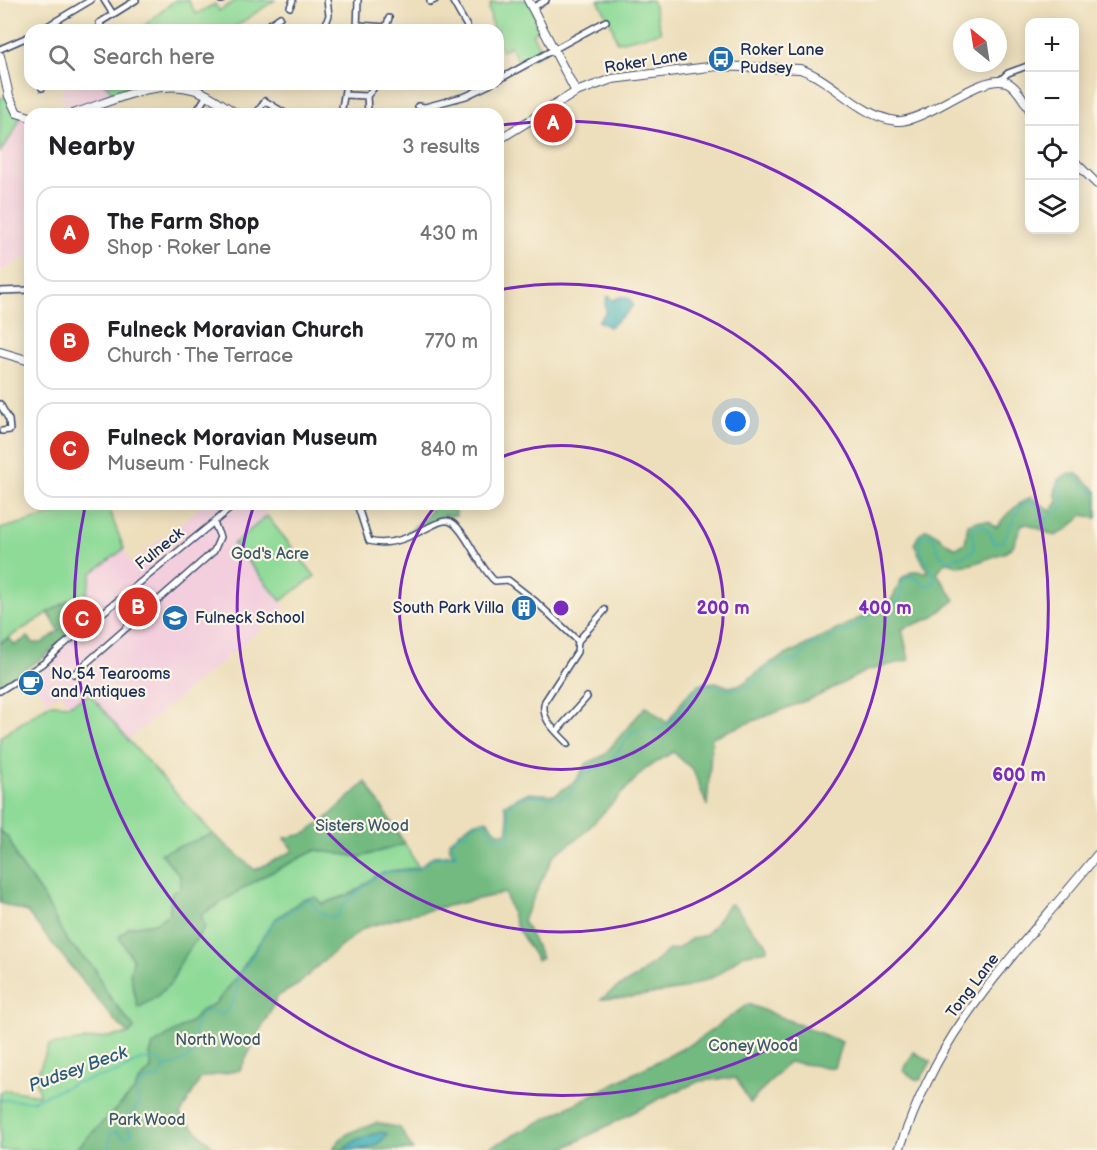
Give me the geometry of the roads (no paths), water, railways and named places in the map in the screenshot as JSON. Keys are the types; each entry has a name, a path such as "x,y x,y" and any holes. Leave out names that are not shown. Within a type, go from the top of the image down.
{"street":[{"path":"104,0 113,14"},
{"path":"100,24 136,0"},
{"path":"290,7 293,0"},
{"path":"326,24 329,15 327,0"},
{"path":"357,24 358,0"},
{"path":"452,0 466,24"},
{"path":"546,0 530,4 576,92"},
{"path":"50,24 88,1"},
{"path":"271,24 280,17"},
{"path":"387,24 389,18"},
{"path":"504,77 606,21"},
{"path":"0,49 24,39"},
{"path":"0,56 2,77 14,109 17,113 24,115"},
{"name":"Roker Lane","path":"504,136 576,92 612,78 688,68 717,66 800,69 869,112 904,121 915,118 976,88 999,81"},
{"path":"1025,67 1008,73 999,81 1011,85 1025,104"},
{"path":"90,108 150,90"},
{"path":"200,90 228,108"},
{"path":"342,108 345,90"},
{"path":"368,108 367,96 372,90"},
{"path":"426,108 478,90"},
{"path":"199,108 207,95"},
{"path":"345,95 367,96"},
{"path":"260,108 265,101 276,108"},
{"path":"1079,166 1097,184"},
{"path":"0,291 24,291"},
{"path":"0,352 24,359"},
{"path":"0,404 9,420 10,430 2,431"},
{"name":"Fulneck","path":"0,691 45,662 229,510"},
{"path":"359,510 369,541 377,543 401,540 442,521 450,520 463,535 488,575 495,581 508,580 535,601 578,641"},
{"path":"74,674 214,551 220,537 214,523"},
{"path":"568,744 546,719 542,709 577,652 578,641 605,610"},
{"path":"557,731 588,697"},
{"name":"Tong Lane","path":"899,1150 918,1100 963,1020 1014,954 1097,855"}],"water":[{"path":"610,296 612,301 627,297 633,305 609,327 598,321 606,312 605,304 607,297"},
{"path":"381,1132 387,1134 373,1146 342,1150 358,1139"}],"waterway":[{"name":"Pudsey Beck","path":"165,1067 182,1061 196,1050 197,1019 206,1011 222,1015 226,1011 234,998 237,977 248,964 269,929 277,919 302,903 310,899 325,915 338,916 343,905 375,877 388,872 415,871 434,858 457,856 452,843 456,836 466,834 472,825 484,821 492,833 502,840 510,836 511,824 507,808 514,801 528,795 558,799 570,793 583,774 609,763 633,731 657,730 668,724 705,683 726,690 750,685 775,665 796,661 814,642 823,645 835,634 848,631 873,614 900,601 903,579 913,576 925,586 935,583 933,572 919,548 921,536 932,534 940,555 951,560 974,551 972,527 983,525 990,533 994,543 1003,541 1017,512 1025,502 1036,503 1046,520 1065,505 1057,486 1063,478 1074,476 1097,496"},
{"name":"Pudsey Beck","path":"0,1100 32,1101 75,1083 118,1072 140,1060 157,1059 165,1066"},
{"path":"110,1150 109,1135 115,1131 126,1138 133,1133 127,1127 124,1118 133,1112 139,1103 137,1094 143,1081 158,1078 165,1068"}],"place":[{"name":"Roker Lane Pudsey","path":"721,59"},
{"name":"The Farm Shop","path":"553,123"},
{"name":"Fulneck Moravian Church","path":"138,607"},
{"name":"South Park Villa","path":"524,608"},
{"name":"Fulneck School","path":"175,618"},
{"name":"Fulneck Moravian Museum","path":"82,619"},
{"name":"No 54 Tearooms and Antiques","path":"31,683"}],"park label":[{"name":"God's Acre","path":"270,554"},
{"name":"Sisters Wood","path":"362,826"},
{"name":"North Wood","path":"218,1040"},
{"name":"Coney Wood","path":"753,1046"},
{"name":"Park Wood","path":"147,1120"}]}
